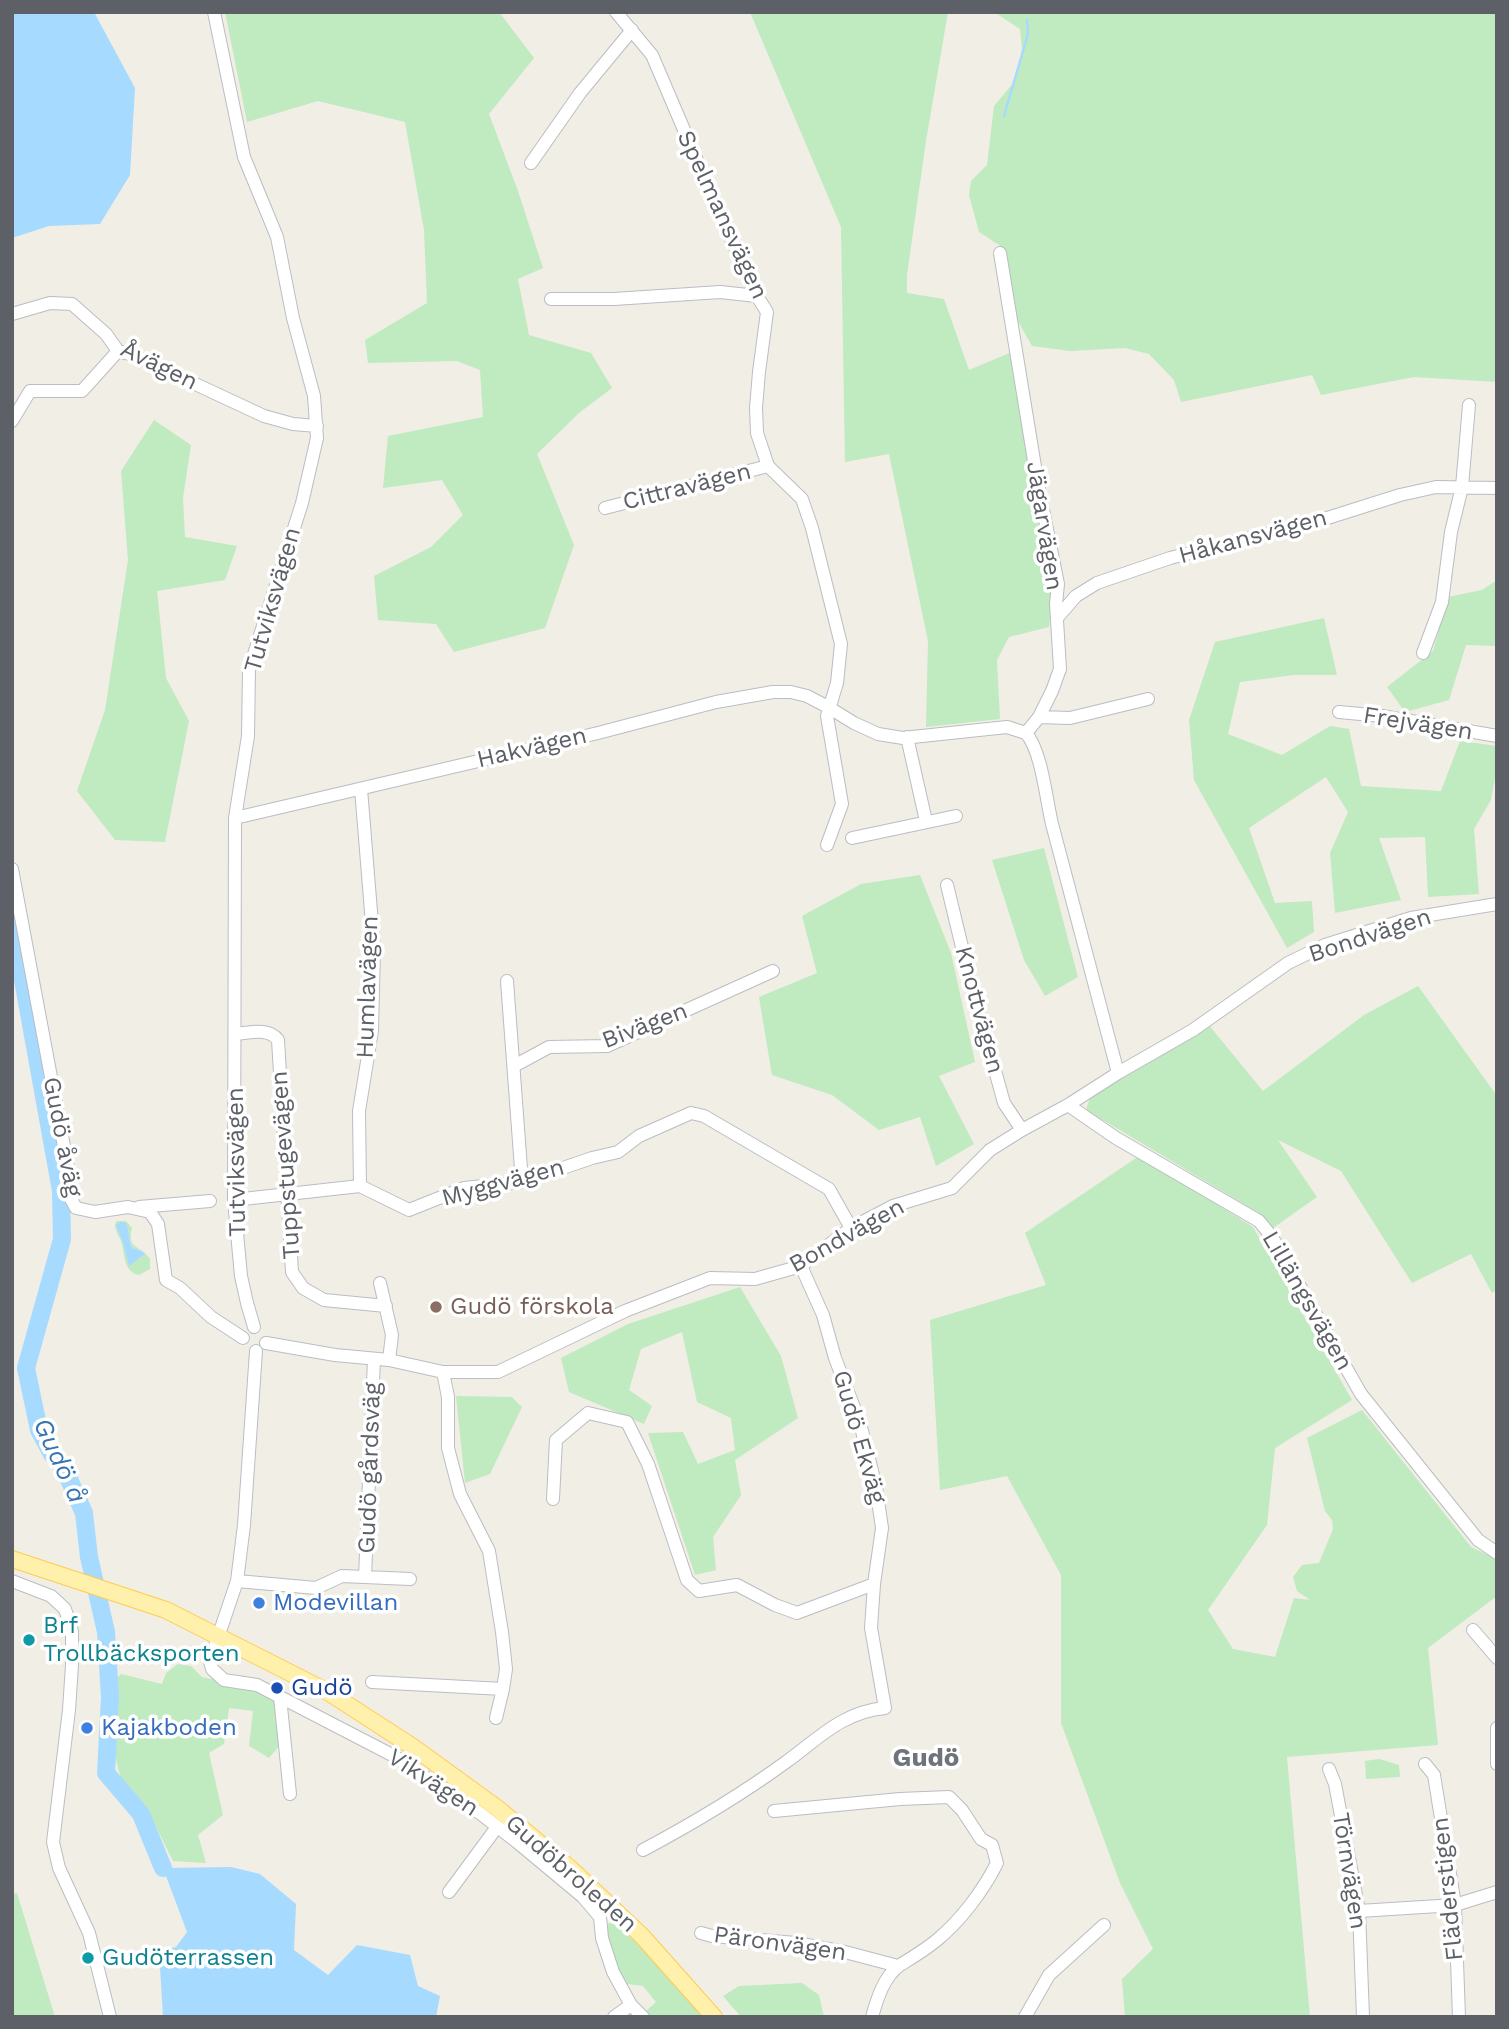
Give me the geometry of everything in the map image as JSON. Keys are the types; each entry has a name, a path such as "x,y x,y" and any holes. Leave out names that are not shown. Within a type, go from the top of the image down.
{"main road":[{"name":"Gudöbroleden","path":"12,1559 106,1593 217,1640 413,1747 497,1808 572,1870 642,1936 714,2017"},
{"name":"Gudöbroleden","path":"12,1567 79,1583"}],"street":[{"name":"Tutviksvägen","path":"214,12 244,157 277,237 293,318 314,396 317,426 317,438 302,503 249,670 248,736 235,818 234,1200 241,1276 254,1326"},
{"name":"Spelmansvägen","path":"616,12 652,55 687,140 767,313 758,384 757,433 768,466 802,499 834,611 841,645 836,683 828,707"},
{"path":"531,163 580,93 632,30"},
{"name":"Jägarvägen","path":"1000,253 1038,485 1058,584 1056,604 1060,669 1039,717 1026,733"},
{"path":"551,299 614,299 720,292 757,296"},
{"name":"Åvägen","path":"12,314 50,303 72,304 106,334 118,351 133,355 264,416 293,424 317,426"},
{"path":"12,421 30,391 82,391 118,351"},
{"path":"1423,653 1441,602 1451,532 1462,488 1469,405"},
{"name":"Cittravägen","path":"605,508 768,466"},
{"name":"Håkansvägen","path":"1057,618 1076,596 1097,583 1170,558 1318,521 1400,495 1436,488 1497,488"},
{"name":"Hakvägen","path":"235,818 732,699 773,692 807,696 878,734 907,737 1007,727 1026,733"},
{"path":"1039,717 1070,718 1148,699"},
{"path":"827,845 842,804 827,716 828,707"},
{"name":"Frejvägen","path":"1339,712 1382,716 1497,736"},
{"path":"1026,733 1036,752 1118,1073"},
{"path":"907,737 926,821"},
{"name":"Humlavägen","path":"360,1186 359,1111 372,1031 374,948 361,789"},
{"path":"852,838 956,816"},
{"name":"Gudö åväg","path":"12,869 69,1172 71,1199 76,1208 95,1212 210,1202"},
{"name":"Knottvägen","path":"947,885 1004,1103 1022,1130"},
{"name":"Bondvägen","path":"261,1347 388,1360 443,1373 498,1372 625,1311 710,1278 755,1279 801,1266 851,1228 893,1206 952,1188 990,1150 1193,1030 1288,963 1325,944 1410,918 1497,904"},
{"name":"Bivägen","path":"514,1066 548,1047 607,1046 773,971"},
{"path":"507,981 522,1182"},
{"name":"Tuppstugevägen","path":"235,1034 267,1032 275,1035 278,1040 292,1272 303,1288 324,1300 386,1306"},
{"name":"Lillängsvägen","path":"1068,1105 1115,1138 1259,1221 1272,1237 1361,1394 1478,1540 1497,1553"},
{"name":"Myggvägen","path":"360,1186 409,1210 464,1188 522,1182 618,1152 639,1136 691,1113 704,1116 829,1189 851,1228"},
{"path":"234,1200 360,1186"},
{"path":"128,1208 150,1212 158,1224 166,1280 180,1288 211,1317 243,1338 247,1348 261,1347"},
{"name":"Gudö Ekväg","path":"643,1850 679,1831 787,1762 818,1735 868,1710 885,1708 871,1628 882,1528 876,1487 860,1423 835,1358 823,1315 801,1266"},
{"path":"380,1283 391,1335 388,1360"},
{"path":"217,1640 237,1581 261,1347 266,1333 254,1326 246,1331 243,1338"},
{"name":"Gudö gårdsväg","path":"365,1577 374,1359"},
{"path":"443,1373 448,1397 448,1448 460,1494 489,1551 506,1669 496,1718"},
{"path":"553,1499 556,1440 588,1413 627,1422 648,1464 687,1580 699,1591 737,1585 797,1613 874,1584"},
{"name":"Gudö gårdsväg","path":"237,1581 316,1588 342,1576 410,1580"},
{"path":"12,1581 51,1596 65,1609 72,1631 69,1710 53,1842 59,1868 89,1933 110,2017"},
{"path":"1473,1630 1497,1658"},
{"name":"Vikvägen","path":"217,1640 210,1661 212,1669 224,1680 257,1685 394,1756 498,1827 583,1897 600,1916 602,1938 613,1972 631,2005 643,2017"},
{"path":"372,1682 503,1689"},
{"path":"280,1697 290,1794"},
{"path":"1497,1728 1497,1764"},
{"name":"Fläderstigen","path":"1425,1764 1434,1775 1455,1905 1459,2017"},
{"name":"Törnvägen","path":"1329,1769 1335,1784 1359,1911 1363,2017"},
{"path":"774,1811 949,1797 962,1810 981,1839 992,1845 998,1863 988,1881 937,1940 898,1966 879,1991 872,2017"},
{"path":"449,1892 498,1827"},
{"path":"1359,1911 1455,1905 1497,1892"},
{"path":"1025,2017 1049,1975 1104,1925"},
{"name":"Päronvägen","path":"701,1933 796,1942 898,1966"},
{"path":"614,2017 631,2005"}],"green space":[{"path":"225,12 499,12 534,58 489,114 543,268 518,279 529,335 591,353 612,388 579,413 537,454 574,545 545,628 454,652 436,624 378,620 374,576 431,547 463,515 442,480 383,488 388,436 483,417 480,370 457,361 368,363 365,340 427,303 424,230 405,122 318,101 247,122"},
{"path":"750,12 948,12 926,141 907,275 907,293 944,299 969,370 1012,352 1035,511 1054,579 1049,627 1009,637 997,660 1000,719 926,727 928,641 889,454 845,462 841,227"},
{"path":"994,12 1497,12 1497,382 1414,377 1321,395 1312,375 1181,402 1174,380 1149,354 1125,348 1070,351 1032,346 1015,316 1005,249 979,232 969,195 971,181 987,165 994,106 1015,81 1022,49 1020,29"},
{"path":"154,420 191,445 183,498 185,537 237,546 225,580 157,591 166,678 189,721 165,842 115,840 77,791 105,710 128,560 121,471"},
{"path":"1497,580 1497,646 1466,645 1449,700 1405,712 1387,687 1433,651 1448,597 1482,590"},
{"path":"1324,618 1337,675 1294,675 1240,682 1228,734 1282,755 1330,726 1349,729 1361,786 1441,791 1460,741 1497,746 1497,767 1491,800 1474,829 1479,894 1428,897 1425,837 1379,838 1401,900 1335,913 1330,853 1348,812 1326,777 1249,828 1275,903 1312,901 1314,932 1287,948 1194,780 1189,720 1215,642"},
{"path":"1044,848 1078,977 1045,996 1024,960 992,860"},
{"path":"920,875 951,953 975,1062 939,1076 974,1144 936,1166 920,1117 879,1130 832,1095 772,1075 759,997 817,973 802,916 861,884"},
{"path":"1418,986 1497,1096 1497,1290 1492,1293 1471,1254 1412,1283 1341,1171 1278,1140 1317,1197 1273,1228 1259,1213 1086,1110 1090,1097 1208,1024 1263,1091 1364,1015"},
{"path":"1139,1156 1253,1227 1352,1400 1275,1448 1267,1525 1208,1610 1233,1649 1275,1657 1294,1598 1310,1600 1297,1591 1293,1577 1302,1565 1319,1563 1333,1529 1332,1520 1325,1511 1307,1438 1362,1410 1471,1547 1497,1559 1497,1596 1428,1648 1438,1745 1287,1757 1310,2017 1125,2017 1122,1979 1153,1949 1120,1883 1061,1723 1061,1575 1007,1476 940,1490 930,1320 1046,1285 1025,1233"},
{"path":"117,1221 126,1221 132,1228 131,1240 142,1251 133,1248 129,1236 129,1231 116,1226 123,1243 129,1265 144,1255 142,1251 150,1259 150,1269 139,1275 127,1266 116,1230 115,1224"},
{"path":"740,1287 781,1356 798,1418 735,1460 741,1495 713,1537 716,1570 695,1575 648,1433 683,1432 698,1464 735,1450 731,1418 697,1402 682,1332 641,1349 629,1390 652,1406 644,1424 569,1392 561,1358 628,1324"},
{"path":"456,1396 512,1397 522,1407 490,1474 465,1483"},
{"path":"178,1664 191,1666 202,1677 253,1688 275,1700 280,1745 269,1758 249,1746 253,1711 229,1708 224,1744 209,1753 223,1815 198,1835 206,1863 173,1861 145,1805 122,1783 116,1760 113,1681 121,1674 162,1684 166,1673"},
{"path":"1379,1759 1399,1765 1400,1777 1366,1779 1365,1761"},
{"path":"17,1893 55,2017 12,2017 12,1894"},
{"path":"614,1920 676,1983 705,2017 651,2017 645,2012 656,2002 643,1986 627,1984 610,1953 605,1926"},
{"path":"802,1983 819,1995 824,2017 741,2017 723,1996 739,1986"}],"water":[{"path":"12,12 94,12 135,88 130,175 100,224 49,226 12,238"},
{"path":"122,1222 126,1223 133,1248 145,1254 129,1266 116,1226"},
{"path":"231,1867 260,1874 296,1904 294,1950 328,1975 357,1945 410,1955 418,1986 440,1996 436,2017 163,2017 159,1950 176,1947 187,1932 163,1868"}],"waterway":[{"path":"1004,116 1028,34 1027,20"},
{"name":"Gudö å","path":"12,919 61,1191 62,1239 26,1368 39,1430 52,1454 64,1468 84,1513 89,1557 106,1632 110,1697 106,1773 141,1814 163,1868"}],"place":[{"name":"Gudö förskola","path":"436,1307"},
{"name":"Modevillan","path":"259,1603"},
{"name":"Brf Trollbäcksporten","path":"29,1640"},
{"name":"Gudö","path":"277,1688"},
{"name":"Kajakboden","path":"87,1728"},
{"name":"Gudöterrassen","path":"88,1958"}],"district":[{"name":"Gudö","path":"926,1758"}]}
